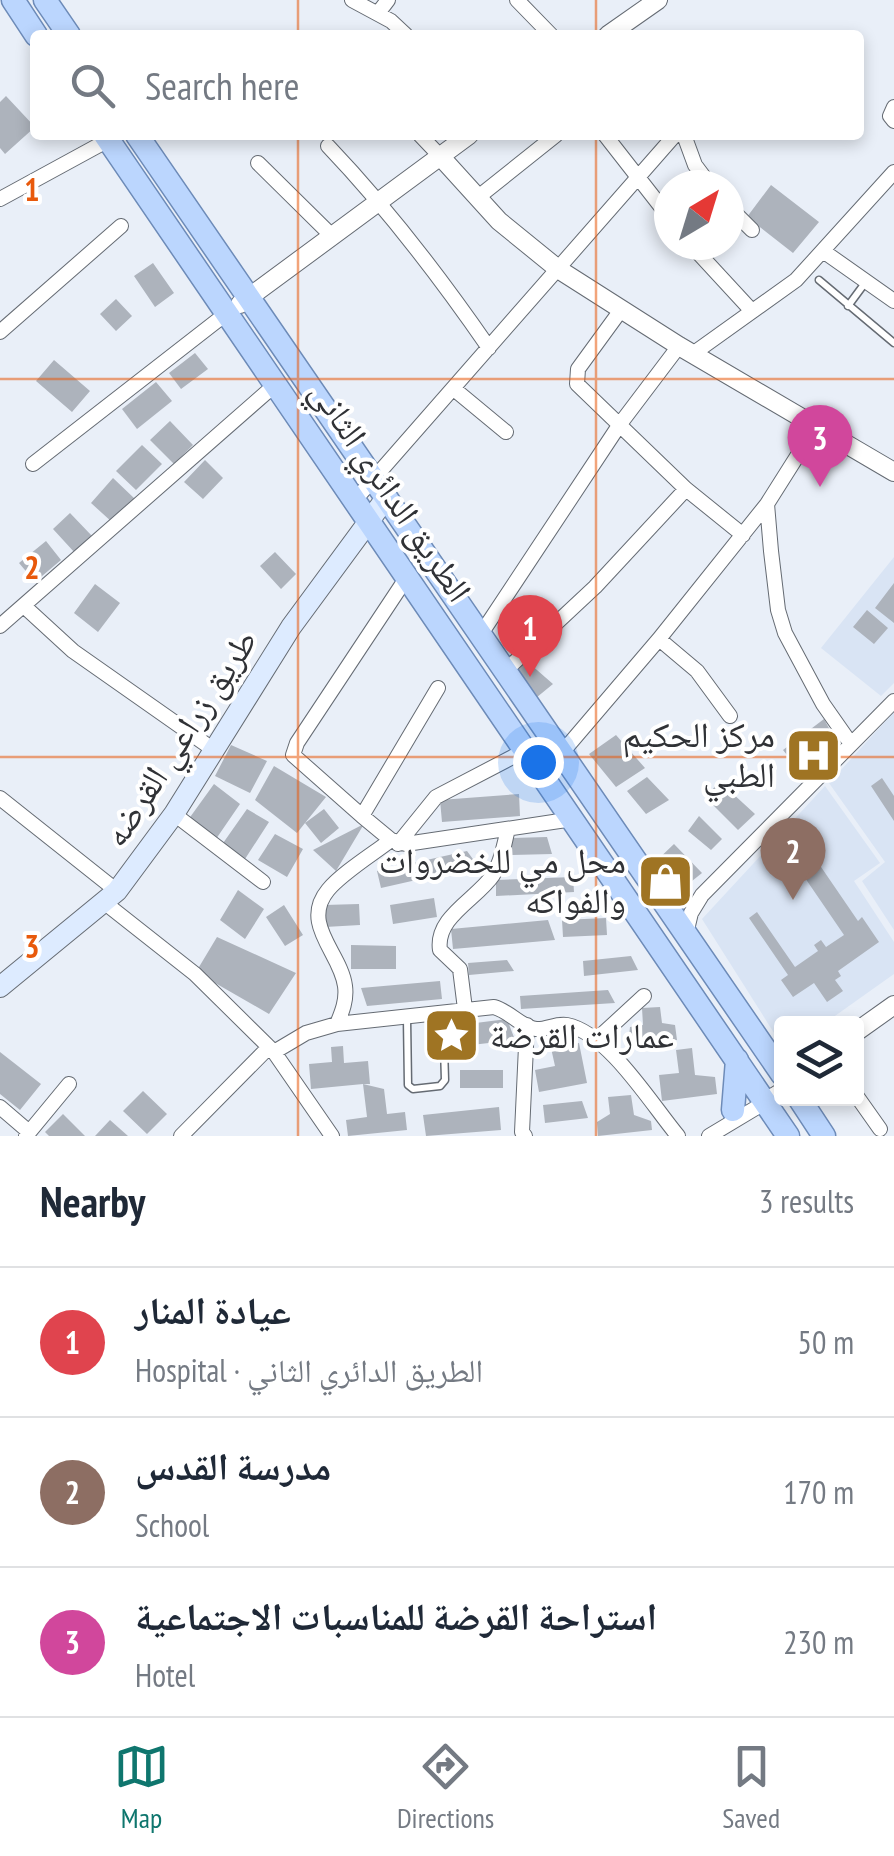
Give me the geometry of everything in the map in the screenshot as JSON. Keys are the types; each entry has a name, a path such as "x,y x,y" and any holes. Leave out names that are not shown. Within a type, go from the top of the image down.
{"main road":[{"path":"12,0 33,30"},
{"path":"45,0 66,30"},
{"name":"الطريق الدائري الثاني","path":"112,140 572,820 738,1060 768,1095 788,1136"},
{"name":"الطريق الدائري الثاني","path":"139,140 560,755 772,1050"},
{"name":"طريق زراعي القرضه","path":"0,987 111,897 174,814 361,510 380,489"},
{"path":"732,1110 738,1060"},
{"path":"803,1106 824,1136"}],"street":[{"path":"352,0 400,30"},
{"path":"378,13 388,0"},
{"path":"517,0 546,30"},
{"path":"621,30 658,0"},
{"path":"894,107 890,116 894,120"},
{"path":"0,198 105,140"},
{"path":"425,140 499,221 558,269 686,350 894,472"},
{"path":"34,464 228,313 462,140"},
{"path":"477,198 550,140"},
{"path":"609,140 654,200"},
{"path":"380,489 454,389 672,140"},
{"path":"686,140 699,170"},
{"path":"328,146 440,277 490,348"},
{"path":"258,164 332,236"},
{"path":"479,637 620,424 686,350 796,280 894,172"},
{"path":"744,222 752,230"},
{"path":"0,332 121,226"},
{"path":"823,251 894,301"},
{"path":"705,260 751,310"},
{"path":"622,310 575,377 581,391 686,489 743,534"},
{"path":"0,626 276,384"},
{"path":"454,389 506,432"},
{"path":"560,755 767,504 816,428"},
{"path":"504,672 595,587 686,489"},
{"path":"767,504 778,610 785,633 824,704 852,744"},
{"path":"407,577 293,756 395,842 572,820"},
{"path":"25,607 73,651 214,750"},
{"path":"659,639 696,672 730,716"},
{"path":"362,816 438,688"},
{"path":"686,934 702,895 894,701"},
{"path":"337,1024 346,985 320,930 322,901 328,889 395,842 436,797 526,750"},
{"path":"0,798 195,974 272,1050 332,1136"},
{"path":"174,814 263,882"},
{"path":"465,1010 460,969 440,950 440,936 448,920 492,876 508,829"},
{"path":"667,907 702,895"},
{"path":"595,1040 644,996"},
{"path":"181,1136 272,1050 306,1033 337,1024 494,1007 537,1030 568,1025 595,1040 627,1070 678,1136"},
{"path":"864,1027 892,1010"},
{"path":"525,1136 522,1132 527,1025"},
{"path":"0,1106 27,1134 69,1084"},
{"path":"710,1135 732,1110 768,1095"},
{"path":"710,1135 768,1095"},
{"path":"864,1106 880,1130"}],"lane":[{"path":"818,280 894,343"},
{"path":"848,306 866,282"},
{"path":"407,1019 408,1085 413,1089 440,1086 445,1080 443,1014"}],"shaded area":[{"path":"894,557 894,683 881,696 821,648"},
{"path":"894,712 894,930 862,881 885,862 829,783"},
{"path":"825,786 880,863 854,881 894,942 894,974 835,1016 774,1016 774,1033 702,919"}],"building":[{"path":"6,96 30,122 30,132 5,154 0,148 0,102"},
{"path":"771,185 819,222 793,253 747,217"},
{"path":"153,263 174,293 155,307 134,276"},
{"path":"116,299 132,316 116,331 100,314"},
{"path":"195,353 208,369 181,389 169,373"},
{"path":"54,360 90,391 72,412 36,381"},
{"path":"156,382 172,401 137,429 122,409"},
{"path":"170,421 193,445 174,464 150,440"},
{"path":"142,445 162,464 136,490 116,471"},
{"path":"205,460 223,478 203,499 184,482"},
{"path":"113,478 135,499 113,523 91,503"},
{"path":"70,513 92,536 75,553 53,529"},
{"path":"46,541 61,560 35,582 19,563"},
{"path":"275,552 296,574 281,589 260,566"},
{"path":"894,583 894,623 875,608"},
{"path":"95,584 120,603 98,632 74,613"},
{"path":"867,610 888,628 874,644 853,627"},
{"path":"522,657 553,684 531,702 510,670"},
{"path":"824,719 836,741 797,780 789,772 795,765 783,750"},
{"path":"616,735 645,768 616,787 589,754"},
{"path":"231,745 267,761 250,793 215,776"},
{"path":"274,766 326,797 297,833 255,800"},
{"path":"647,777 669,800 646,814 627,791"},
{"path":"882,778 894,796 894,821 871,786"},
{"path":"719,781 755,814 738,830 706,798"},
{"path":"214,784 240,804 216,839 188,820"},
{"path":"519,794 520,816 442,822 440,800"},
{"path":"247,809 269,822 245,859 221,846"},
{"path":"324,809 339,828 321,843 305,823"},
{"path":"699,816 722,839 711,850 688,831"},
{"path":"364,824 336,871 313,850"},
{"path":"275,834 303,849 287,877 258,860"},
{"path":"547,837 552,854 512,855 512,838"},
{"path":"674,844 702,873 677,893 652,865"},
{"path":"467,851 478,866 381,888 377,871"},
{"path":"819,864 858,921 862,917 879,942 838,971 841,976 835,980 843,991 827,1002 814,983 793,997 781,980 788,975 749,918 757,912 795,967 818,951 814,945 821,940 826,947 844,935 803,875"},
{"path":"573,877 574,892 496,896 496,880"},
{"path":"238,890 264,909 245,939 220,920"},
{"path":"434,898 437,917 393,924 390,905"},
{"path":"359,904 360,925 325,927 324,905"},
{"path":"284,905 303,935 285,946 266,917"},
{"path":"606,918 607,935 563,937 562,920"},
{"path":"548,920 555,940 453,949 451,929"},
{"path":"217,937 296,973 269,1014 196,972"},
{"path":"351,945 396,946 396,969 351,969"},
{"path":"631,956 638,970 584,976 583,961"},
{"path":"507,960 514,971 469,975 468,963"},
{"path":"440,981 442,999 367,1006 361,988"},
{"path":"608,990 615,1003 521,1009 520,996"},
{"path":"660,1007 662,1023 675,1025 677,1040 628,1046 630,1027 643,1025 642,1008"},
{"path":"507,1019 515,1040 463,1046 460,1025"},
{"path":"579,1043 587,1083 539,1092 535,1070 555,1066 551,1048"},
{"path":"343,1046 344,1063 368,1061 370,1084 311,1089 309,1064 332,1062 331,1047"},
{"path":"692,1048 695,1075 715,1077 717,1094 662,1101 659,1075 679,1073 676,1050"},
{"path":"0,1052 41,1084 20,1110 0,1094"},
{"path":"460,1070 503,1070 503,1088 460,1088"},
{"path":"363,1084 384,1089 387,1114 405,1112 407,1130 348,1136 346,1120 367,1117"},
{"path":"143,1091 167,1114 147,1134 123,1111"},
{"path":"631,1095 634,1115 651,1121 652,1130 598,1136 597,1122 610,1114 608,1097"},
{"path":"582,1101 588,1118 545,1123 543,1105"},
{"path":"499,1107 501,1130 426,1136 423,1115"},
{"path":"63,1114 85,1136 49,1136 45,1132"},
{"path":"110,1120 128,1136 95,1136"}],"place":[{"name":"استراحة القرضة للمناسبات الاجتماعية","path":"820,487"},
{"name":"عيادة المنار","path":"530,677"},
{"name":"مركز الحكيم الطبي","path":"814,755"},
{"name":"محل مي للخضروات والفواكه","path":"665,881"},
{"name":"مدرسة القدس","path":"793,900"},
{"name":"عمارات القرضة","path":"451,1036"}]}
